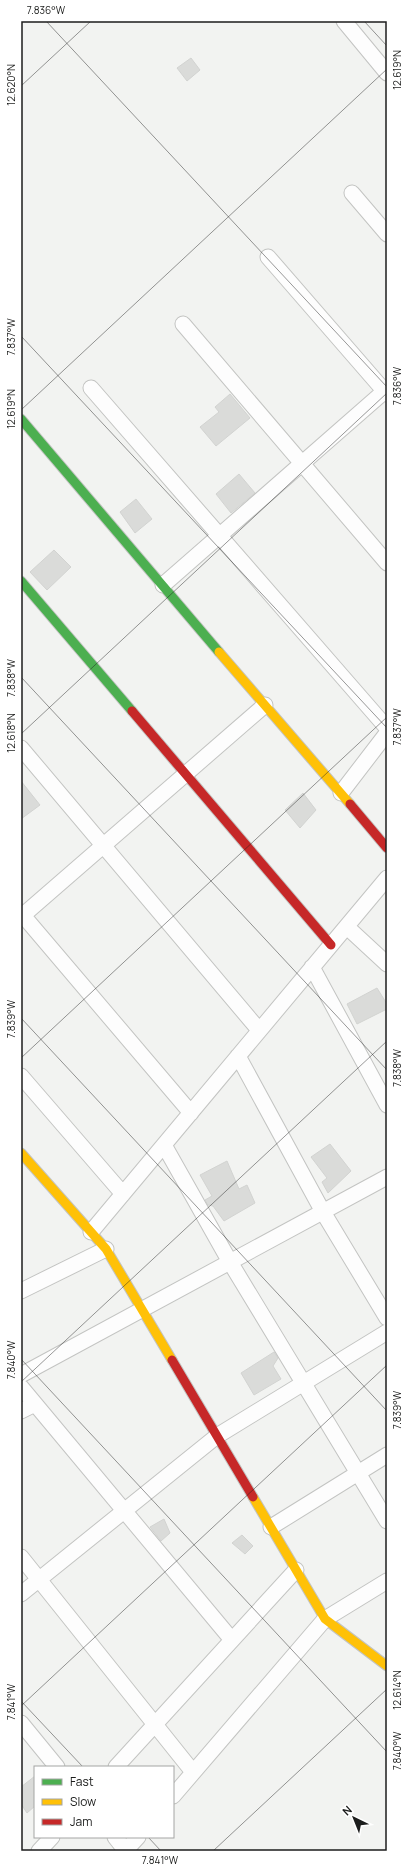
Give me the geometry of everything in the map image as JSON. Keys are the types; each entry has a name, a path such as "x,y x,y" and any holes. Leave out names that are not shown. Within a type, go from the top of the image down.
{"street":[{"path":"344,21 387,73"},
{"path":"352,193 387,234"},
{"path":"163,585 386,391 268,257"},
{"path":"183,324 387,563"},
{"path":"91,388 387,728"},
{"path":"21,419 387,848"},
{"path":"21,581 331,945"},
{"path":"191,1113 22,915 104,846 265,705"},
{"path":"340,793 387,733"},
{"path":"21,748 260,1030"},
{"path":"91,1232 387,878"},
{"path":"346,926 387,964"},
{"path":"312,967 387,1105"},
{"path":"238,1056 322,1212 387,1318"},
{"path":"21,1076 123,1194"},
{"path":"164,1145 230,1262 387,1521"},
{"path":"21,1153 106,1249 325,1619 387,1666"},
{"path":"21,1375 387,1177"},
{"path":"21,1291 106,1249"},
{"path":"21,1594 217,1436 387,1332"},
{"path":"21,1387 232,1640"},
{"path":"21,1411 35,1404"},
{"path":"271,1527 387,1455"},
{"path":"21,1557 193,1772"},
{"path":"117,1766 296,1570"},
{"path":"174,1795 325,1619 387,1581"},
{"path":"21,1723 57,1766"},
{"path":"39,1851 51,1838"},
{"path":"116,1838 126,1851 137,1838"}],"building":[{"path":"191,58 200,70 187,81 177,68"},
{"path":"230,394 250,418 216,446 200,427 219,412 215,407"},
{"path":"239,474 255,493 231,513 216,494"},
{"path":"136,499 152,519 135,533 120,512"},
{"path":"54,550 71,567 47,590 30,572"},
{"path":"21,781 40,805 21,819"},
{"path":"303,793 316,810 300,828 285,810"},
{"path":"377,988 387,1004 387,1009 357,1024 347,1004"},
{"path":"330,1144 351,1171 328,1193 322,1182 327,1178 311,1157"},
{"path":"227,1161 239,1189 247,1185 255,1203 224,1221 213,1206 208,1205 205,1200 212,1196 200,1175"},
{"path":"274,1352 278,1358 273,1366 281,1379 254,1395 241,1373"},
{"path":"164,1519 170,1533 161,1541 150,1527"},
{"path":"242,1535 253,1546 245,1554 232,1543"},
{"path":"34,1777 34,1807 27,1813 21,1804 21,1787"}],"traffic: fast":[{"path":"21,419 219,652"},
{"path":"21,581 132,711"}],"traffic: slow":[{"path":"219,652 350,804"},
{"path":"21,1153 106,1249 172,1360"},
{"path":"253,1497 325,1619 387,1666"}],"traffic: jam":[{"path":"132,711 331,945"},
{"path":"350,804 387,848"},
{"path":"172,1360 253,1497"}]}
